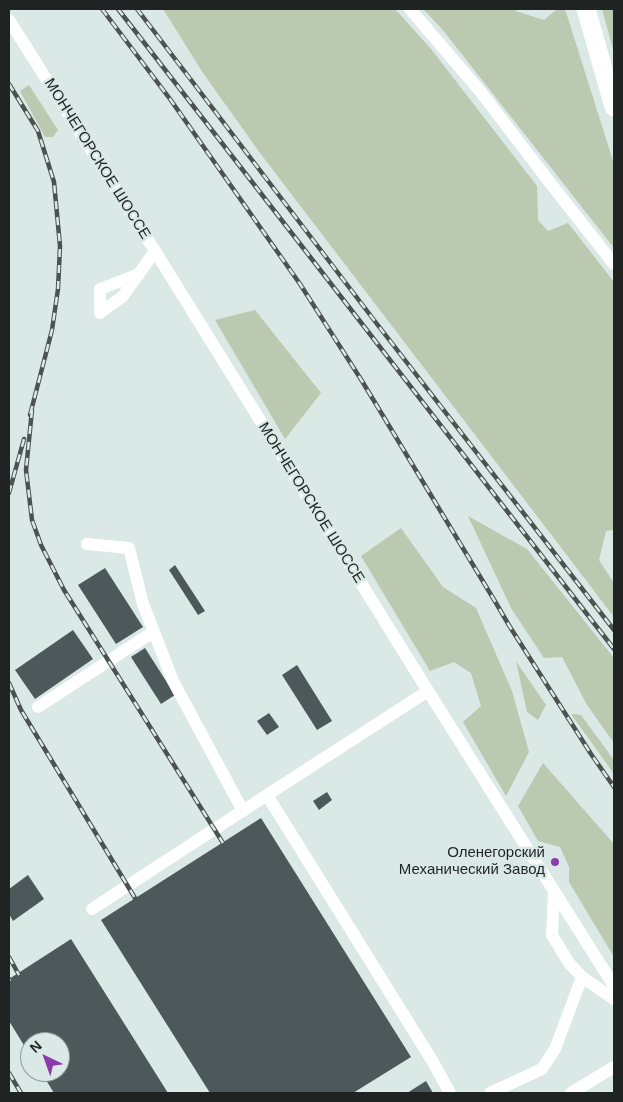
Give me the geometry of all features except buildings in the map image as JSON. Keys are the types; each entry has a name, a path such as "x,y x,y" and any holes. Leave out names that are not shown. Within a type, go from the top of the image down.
{"highway":[{"path":"586,9 614,107"}],"street":[{"path":"410,9 457,63 614,264"},
{"name":"МОНЧЕГОРСКОЕ ШОССЕ","path":"9,20 155,251 428,692 614,986"},
{"path":"139,274 155,251"},
{"path":"87,544 129,548 153,632 173,681 242,811"},
{"path":"38,706 153,632"},
{"path":"92,909 428,692"},
{"path":"267,795 433,1062 450,1093"},
{"path":"554,891 552,935 569,963 582,977 614,999"},
{"path":"490,1093 542,1069 555,1049 582,977"},
{"path":"571,1093 614,1067"}],"green space":[{"path":"163,9 395,9 431,49 537,186 538,220 548,231 568,223 614,282 614,530 606,531 599,560 614,583 614,617 260,153 203,73"},
{"path":"423,9 515,9 516,11 544,20 557,9 565,9 614,164 614,248 442,29"},
{"path":"602,9 614,9 614,53"},
{"path":"29,85 58,130 53,137 45,137 20,91"},
{"path":"255,310 321,393 285,439 215,320"},
{"path":"468,516 527,549 614,658 614,743 587,705 562,657 544,658 511,608"},
{"path":"401,528 443,587 476,608 512,691 529,752 506,796 463,722 481,706 471,673 454,662 430,671 361,556"},
{"path":"516,661 546,705 538,720 527,712"},
{"path":"571,714 581,715 614,760 614,774"},
{"path":"543,763 614,844 614,957 569,882 569,867 560,847 538,841 518,806"}],"railway":[{"path":"102,9 170,99 300,284 362,381 510,627 614,787"},
{"path":"118,9 614,649"},
{"path":"137,9 377,324 614,630"},
{"path":"9,84 38,131 54,182 60,246 58,289 52,330 30,415"},
{"path":"32,410 26,470 32,520 41,545 64,590 223,843"},
{"path":"9,493 24,439"},
{"path":"9,683 21,710 135,898"},
{"path":"9,957 19,975"},
{"path":"9,1073 21,1093"}],"place":[{"name":"Оленегорский Механический Завод","path":"555,862"}]}
